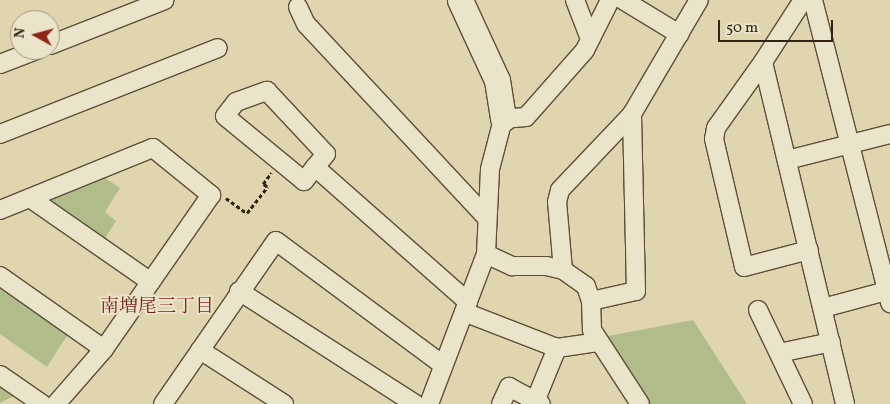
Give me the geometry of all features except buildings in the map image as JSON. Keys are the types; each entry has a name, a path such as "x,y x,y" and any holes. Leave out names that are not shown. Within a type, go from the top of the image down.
{"street":[{"path":"60,41 165,0"},
{"path":"429,404 486,254 486,216 490,169 503,119 497,80 460,0"},
{"path":"575,0 590,40"},
{"path":"503,119 526,117 585,50 610,0"},
{"path":"622,0 679,34"},
{"path":"563,270 557,202 560,190 632,114 699,0"},
{"path":"803,0 716,128 714,139 744,267 808,250"},
{"path":"812,0 889,295 823,308"},
{"path":"298,7 306,24 486,216"},
{"path":"0,134 218,48"},
{"path":"762,62 845,404"},
{"path":"267,91 326,154 315,167 304,181 225,116 236,102 267,91"},
{"path":"591,301 636,291 632,114"},
{"path":"787,160 890,134"},
{"path":"0,210 153,148 212,195 104,349 56,404"},
{"path":"315,167 466,307 557,348 598,342"},
{"path":"30,198 151,282"},
{"path":"162,404 239,291 276,241 443,365"},
{"path":"486,254 512,266 546,266 563,270 586,286 591,301 592,330 640,404"},
{"path":"0,276 104,349"},
{"path":"239,291 415,404"},
{"path":"758,310 803,404"},
{"path":"779,353 831,342"},
{"path":"501,404 509,387 537,403 557,348"},
{"path":"200,350 284,404"},
{"path":"0,375 42,404"}],"path":[{"path":"212,195 216,190 247,213 280,162"}],"green space":[{"path":"102,176 120,188 105,212 116,221 102,243 51,208 53,196"},
{"path":"0,286 68,334 47,367 0,334"},
{"path":"693,320 747,404 649,404 603,337"},
{"path":"0,385 14,396 0,403"}],"district":[{"name":"南増尾三丁目","path":"157,308"}]}
